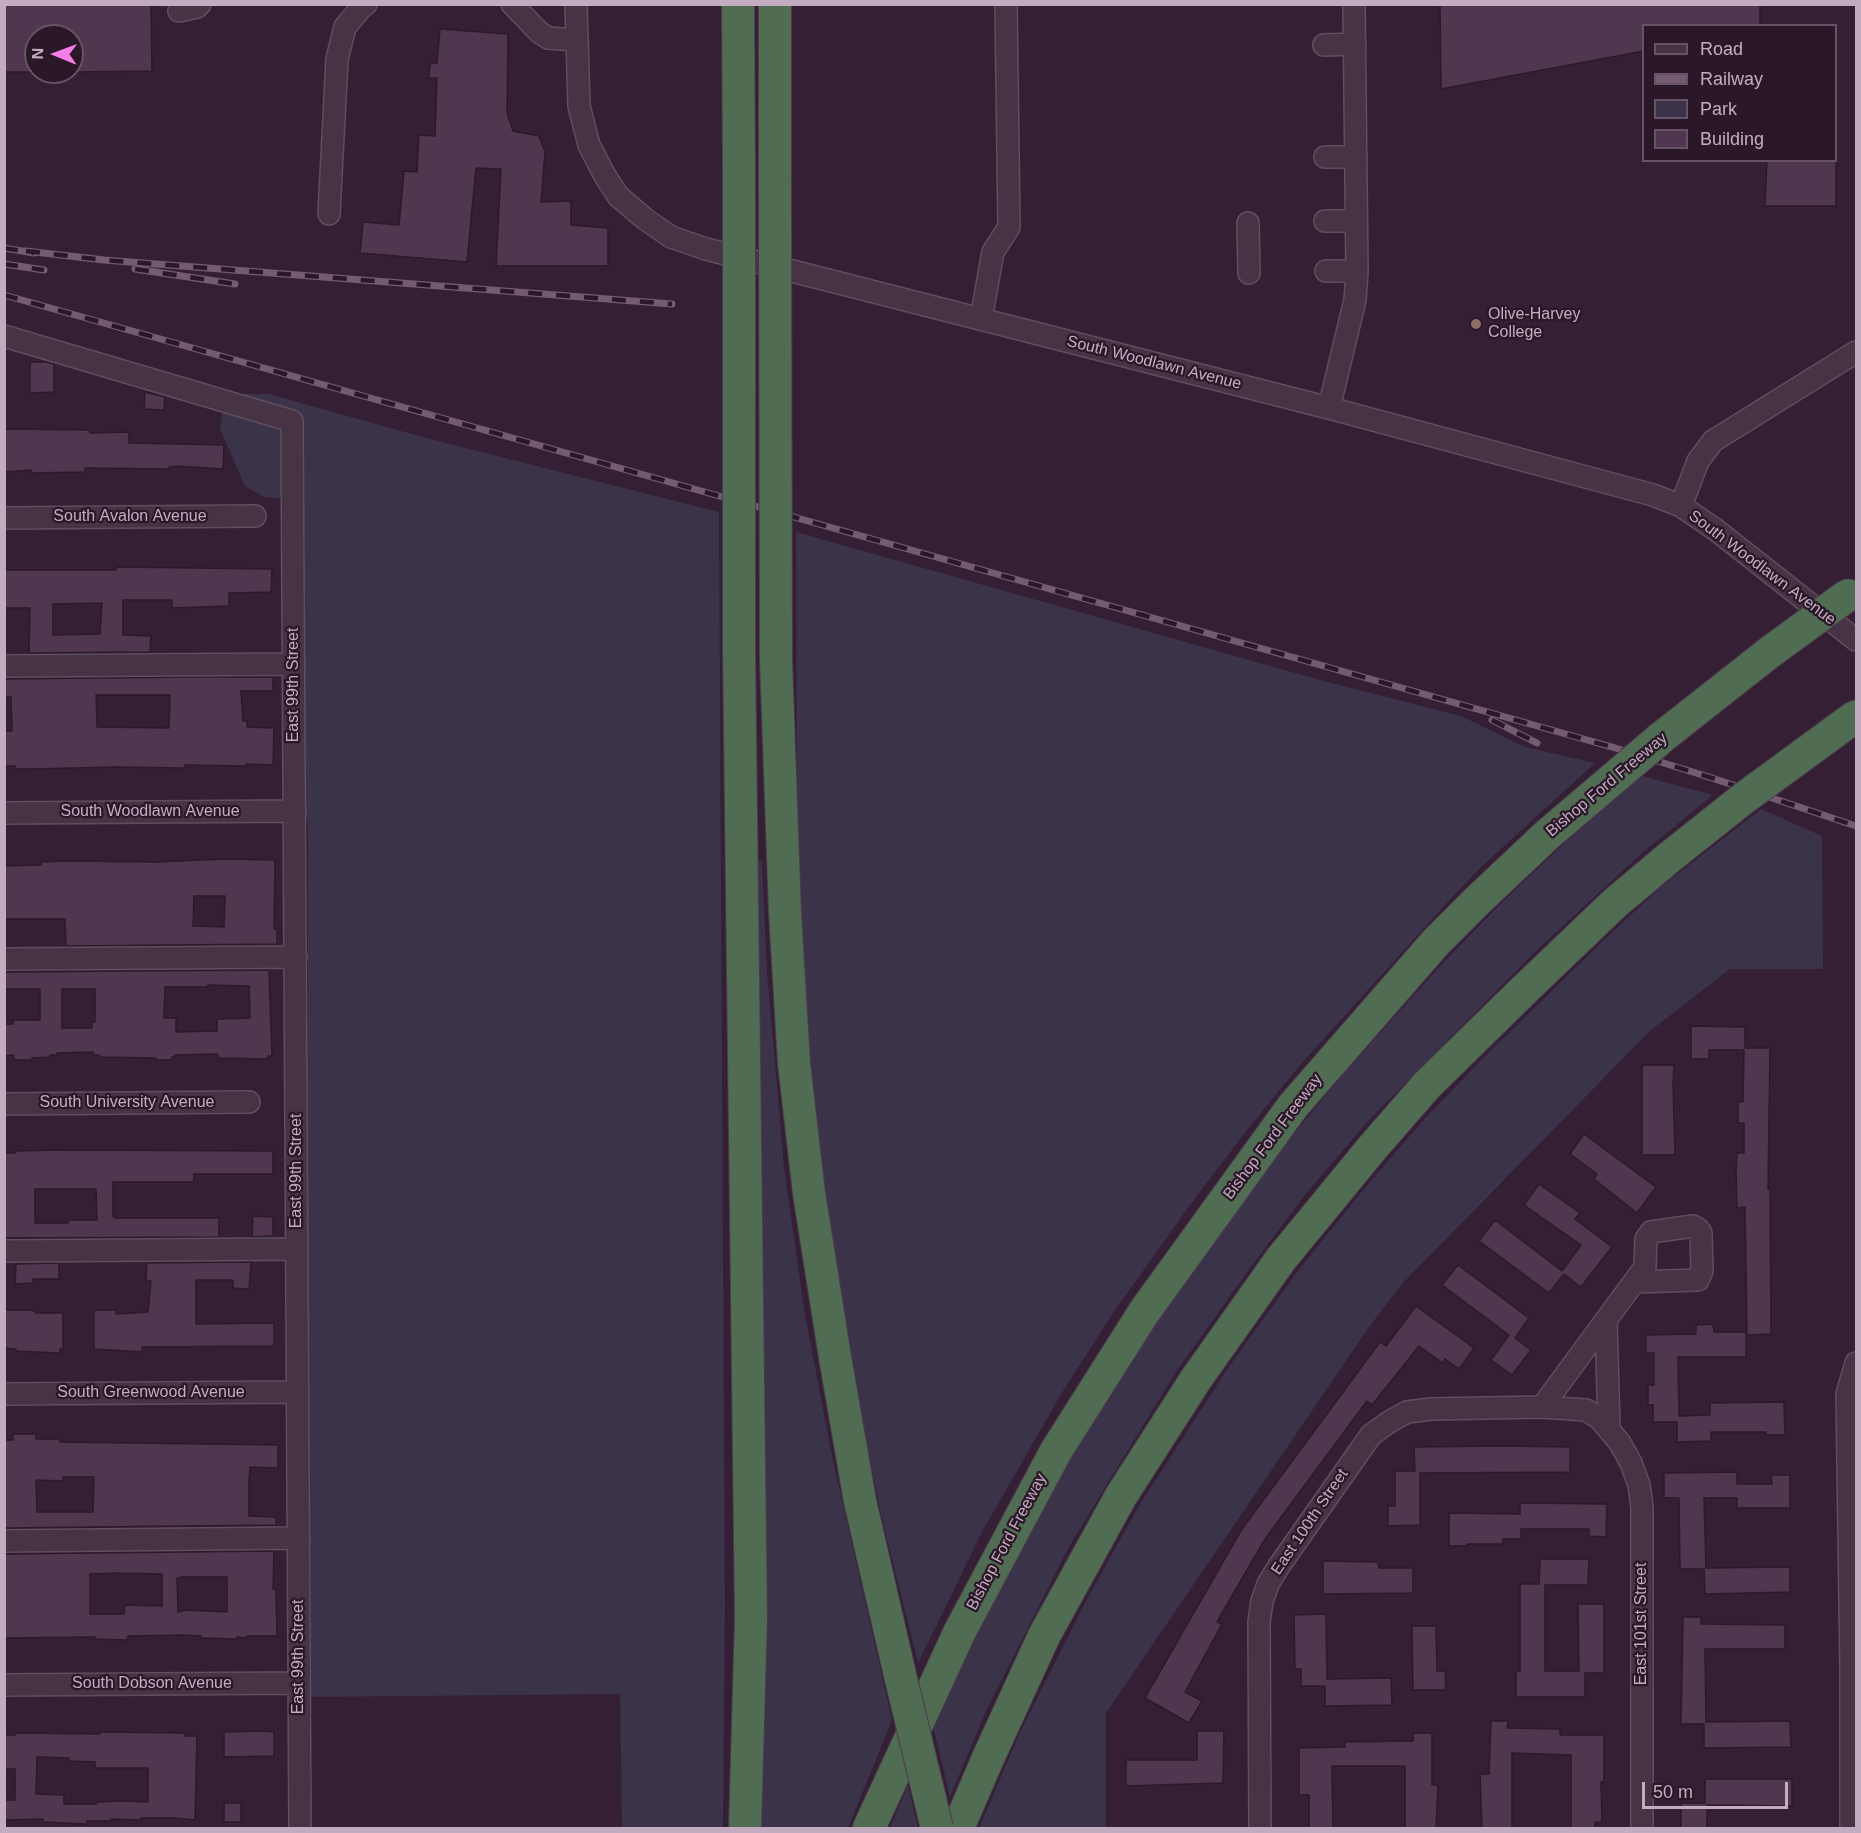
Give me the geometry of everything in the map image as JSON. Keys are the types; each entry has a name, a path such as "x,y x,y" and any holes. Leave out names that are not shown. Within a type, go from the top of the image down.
{"highway":[{"path":"738,4 739,651 750,1618 745,1828"},
{"path":"775,4 776,661 785,913 794,1063 809,1193 860,1501 937,1828"},
{"name":"Bishop Ford Freeway","path":"869,1828 971,1610 1056,1451 1144,1312 1293,1106 1436,942 1547,836 1662,737 1770,652 1852,592"},
{"path":"958,1828 1044,1636 1121,1497 1196,1379 1281,1259 1373,1146 1428,1086 1524,990 1616,903 1744,798 1857,716"}],"street":[{"path":"179,11 197,8 200,4"},
{"path":"329,214 337,59 345,27 366,4"},
{"path":"512,4 539,32 548,38 576,40"},
{"name":"South Woodlawn Avenue","path":"576,4 579,106 589,145 618,196 671,237 706,249 1621,485 1681,506 1716,530 1857,640"},
{"path":"981,319 993,252 1009,227 1006,4"},
{"path":"1329,408 1355,300 1357,271 1354,4"},
{"path":"1324,45 1354,44"},
{"path":"1325,157 1356,157"},
{"path":"1325,221 1356,221"},
{"path":"1248,223 1249,273"},
{"path":"1326,271 1357,271"},
{"name":"East 99th Street","path":"4,336 292,421 300,1828"},
{"path":"1681,506 1698,461 1713,441 1857,352"},
{"name":"South Avalon Avenue","path":"4,518 255,516"},
{"path":"4,666 294,664"},
{"name":"South Woodlawn Avenue","path":"4,813 295,811"},
{"path":"4,959 296,957"},
{"name":"South University Avenue","path":"4,1104 249,1102"},
{"path":"4,1251 297,1249"},
{"path":"1542,1407 1639,1275"},
{"path":"1606,1320 1609,1428"},
{"path":"1851,1828 1847,1394 1857,1364"},
{"name":"South Greenwood Avenue","path":"4,1394 298,1392"},
{"name":"East 101st Street","path":"1542,1407 1586,1410 1599,1418 1620,1443 1639,1485 1642,1507 1642,1828"},
{"name":"East 100th Street","path":"1260,1828 1259,1622 1262,1601 1268,1584 1279,1566 1371,1435 1389,1422 1407,1412 1431,1409 1542,1407"},
{"path":"4,1541 299,1538"},
{"name":"South Dobson Avenue","path":"4,1685 299,1683"}],"green space":[{"path":"243,394 269,394 426,438 719,512 725,1606 723,1828 622,1828 620,1694 306,1697 308,825 303,802 284,499 264,497 245,486 220,429 222,412"},
{"path":"796,532 1320,680 1461,716 1525,747 1595,763 1481,867 1444,906 1301,1064 1190,1205 1113,1313 1063,1391 983,1530 918,1663 882,1519 863,1426 843,1323 819,1156 804,993 797,805"},
{"path":"1642,776 1713,795 1641,854 1540,947 1368,1121 1305,1195 1176,1372 1070,1545 986,1711 950,1797 933,1726 996,1593 1068,1460 1132,1357 1266,1168 1345,1072 1442,964 1502,902 1571,837"},
{"path":"1761,809 1822,836 1823,969 1730,969 1650,1031 1401,1285 1369,1327 1106,1713 1106,1828 979,1828 1021,1730 1086,1601 1140,1504 1228,1368 1300,1268 1428,1115 1490,1051 1662,886"},
{"path":"759,861 762,861 767,971 784,1167 805,1315 833,1461 892,1720 848,1828 759,1828"},
{"path":"908,1785 918,1828 890,1828"}],"building":[{"path":"4,4 151,4 152,71 84,72 84,24 24,24 24,72 4,72"},
{"path":"1440,4 1760,4 1760,24 1642,24 1642,51 1441,89"},
{"path":"440,29 508,34 507,113 513,131 539,136 545,152 541,202 571,201 571,225 608,228 608,266 496,266 501,169 476,168 467,262 360,253 363,222 399,225 404,171 417,172 419,135 435,136 437,78 429,78 430,64 437,63"},
{"path":"1767,162 1836,162 1836,206 1765,206"},
{"path":"30,362 54,364 54,392 30,393"},
{"path":"145,392 165,397 164,410 144,409"},
{"path":"4,429 90,430 90,433 129,432 129,443 224,445 223,469 178,466 169,467 169,469 85,468 85,472 31,473 31,470 4,472"},
{"path":"116,567 272,569 271,592 229,593 229,606 172,608 172,600 123,600 123,635 151,636 150,652 29,653 30,608 4,608 4,570 116,570","holes":["102,603 100,634 53,635 53,604"]},
{"path":"273,677 273,691 241,691 243,721 247,721 247,727 274,728 273,765 30,769 4,766 4,731 12,731 11,697 4,697 4,679","holes":["96,695 170,695 169,728 97,727"]},
{"path":"224,859 275,860 274,929 277,929 277,944 66,946 65,919 4,919 4,866 41,865 41,862 65,861 156,862","holes":["194,896 225,896 224,927 193,926"]},
{"path":"269,970 272,1056 268,1056 268,1059 219,1058 217,1054 175,1055 172,1060 156,1060 156,1058 99,1057 99,1055 93,1055 93,1052 57,1053 50,1057 32,1058 32,1060 15,1060 13,1055 4,1056 4,1024 13,1024 13,1020 40,1020 40,989 4,989 4,972","holes":["208,985 249,986 250,1018 217,1019 217,1031 176,1032 176,1018 164,1018 165,987 208,987","62,989 95,989 95,1022 92,1022 92,1028 62,1028"]},
{"path":"1691,1026 1745,1027 1745,1048 1770,1048 1768,1189 1770,1189 1771,1334 1747,1335 1745,1207 1737,1208 1736,1171 1737,1153 1744,1153 1744,1123 1738,1123 1738,1102 1743,1102 1744,1050 1709,1050 1709,1059 1691,1059"},
{"path":"1642,1065 1674,1065 1675,1155 1642,1155"},
{"path":"1584,1134 1656,1187 1637,1213 1594,1179 1597,1174 1570,1154"},
{"path":"15,1151 273,1151 273,1174 194,1174 194,1182 113,1182 113,1216 115,1218 219,1218 219,1237 4,1238 4,1153 15,1153","holes":["35,1189 96,1189 97,1220 35,1223"]},
{"path":"1539,1184 1580,1213 1575,1219 1612,1247 1581,1287 1564,1274 1549,1293 1479,1241 1495,1220 1562,1271 1581,1245 1524,1205"},
{"path":"253,1216 273,1217 273,1236 252,1237"},
{"path":"251,1262 249,1289 233,1288 231,1280 196,1280 196,1324 274,1323 274,1346 142,1347 142,1352 94,1349 94,1310 116,1310 116,1314 148,1312 151,1281 146,1281 147,1263"},
{"path":"59,1263 59,1279 33,1279 33,1283 15,1284 16,1264"},
{"path":"1458,1265 1529,1318 1515,1338 1531,1350 1512,1375 1491,1360 1509,1335 1442,1285"},
{"path":"1416,1306 1474,1348 1459,1369 1445,1359 1443,1363 1419,1346 1372,1405 1367,1401 1265,1539 1217,1622 1222,1624 1185,1692 1202,1701 1189,1723 1145,1698 1242,1529 1380,1342 1386,1346"},
{"path":"4,1310 63,1313 63,1349 60,1349 60,1353 16,1351 16,1349 4,1348"},
{"path":"1713,1324 1714,1332 1746,1332 1746,1357 1678,1357 1679,1416 1710,1415 1710,1403 1784,1402 1785,1435 1766,1435 1766,1432 1711,1432 1711,1441 1677,1442 1677,1422 1653,1422 1653,1405 1648,1405 1648,1385 1654,1385 1654,1353 1646,1353 1646,1335 1696,1334 1696,1325"},
{"path":"13,1434 36,1434 36,1439 60,1439 60,1442 278,1445 278,1468 250,1467 249,1480 249,1516 276,1517 276,1525 4,1528 4,1440 13,1440","holes":["63,1477 94,1477 93,1512 37,1512 36,1480 63,1481"]},
{"path":"1414,1447 1570,1447 1570,1472 1420,1473 1420,1525 1388,1526 1388,1506 1395,1506 1395,1471 1415,1471"},
{"path":"1737,1472 1737,1484 1772,1484 1771,1475 1790,1475 1790,1508 1737,1508 1737,1498 1704,1498 1706,1568 1790,1567 1790,1592 1705,1594 1704,1569 1680,1569 1679,1498 1664,1498 1664,1473"},
{"path":"1520,1503 1607,1504 1606,1537 1589,1536 1589,1529 1521,1529 1521,1539 1503,1539 1503,1544 1449,1546 1449,1513 1520,1514"},
{"path":"274,1551 273,1589 276,1589 277,1636 247,1636 246,1638 237,1637 237,1639 184,1635 128,1636 127,1640 95,1639 95,1637 4,1638 4,1554","holes":["90,1574 162,1574 162,1606 125,1605 124,1614 90,1614","227,1577 227,1612 186,1610 178,1612 177,1578"]},
{"path":"1540,1559 1589,1559 1588,1585 1545,1585 1545,1671 1579,1671 1578,1604 1604,1604 1604,1673 1585,1673 1585,1697 1516,1697 1516,1672 1520,1671 1520,1584 1539,1584"},
{"path":"1323,1561 1378,1562 1379,1568 1413,1568 1413,1593 1323,1594"},
{"path":"1326,1614 1327,1679 1391,1678 1392,1705 1325,1706 1325,1686 1301,1686 1301,1669 1295,1669 1294,1615"},
{"path":"1683,1617 1701,1617 1701,1624 1785,1625 1785,1649 1705,1649 1706,1722 1790,1721 1791,1747 1704,1748 1704,1724 1681,1724"},
{"path":"1412,1626 1436,1626 1437,1671 1445,1671 1446,1690 1413,1690"},
{"path":"1491,1721 1508,1721 1507,1728 1560,1729 1560,1735 1604,1735 1604,1782 1601,1782 1602,1822 1595,1822 1595,1828 1571,1828 1571,1755 1512,1753 1512,1828 1482,1828 1480,1774 1489,1774"},
{"path":"1197,1731 1224,1731 1223,1783 1126,1786 1126,1760 1197,1760"},
{"path":"100,1732 185,1733 185,1736 197,1736 195,1820 111,1819 111,1821 87,1821 87,1824 43,1822 43,1819 4,1820 4,1800 15,1800 15,1769 4,1769 4,1735 15,1735 16,1733 100,1734","holes":["37,1757 69,1758 69,1761 95,1762 95,1768 148,1768 148,1802 64,1804 64,1795 36,1794"]},
{"path":"224,1732 274,1732 274,1756 224,1757"},
{"path":"1413,1733 1432,1733 1432,1785 1438,1785 1436,1828 1405,1828 1405,1766 1332,1766 1333,1828 1309,1828 1309,1795 1299,1795 1299,1748 1345,1747 1345,1742 1413,1741"},
{"path":"1705,1779 1792,1779 1792,1806 1707,1805 1707,1828 1681,1828 1681,1803 1705,1803"},
{"path":"224,1803 241,1803 241,1822 224,1822"}],"railway":[{"path":"4,248 34,253"},
{"path":"26,251 104,260 672,304"},
{"path":"4,264 44,270"},
{"path":"135,269 235,284"},
{"path":"4,295 1612,747 1856,826"},
{"path":"1492,720 1537,743"}],"place":[{"name":"Olive-Harvey College","path":"1476,324"}]}
